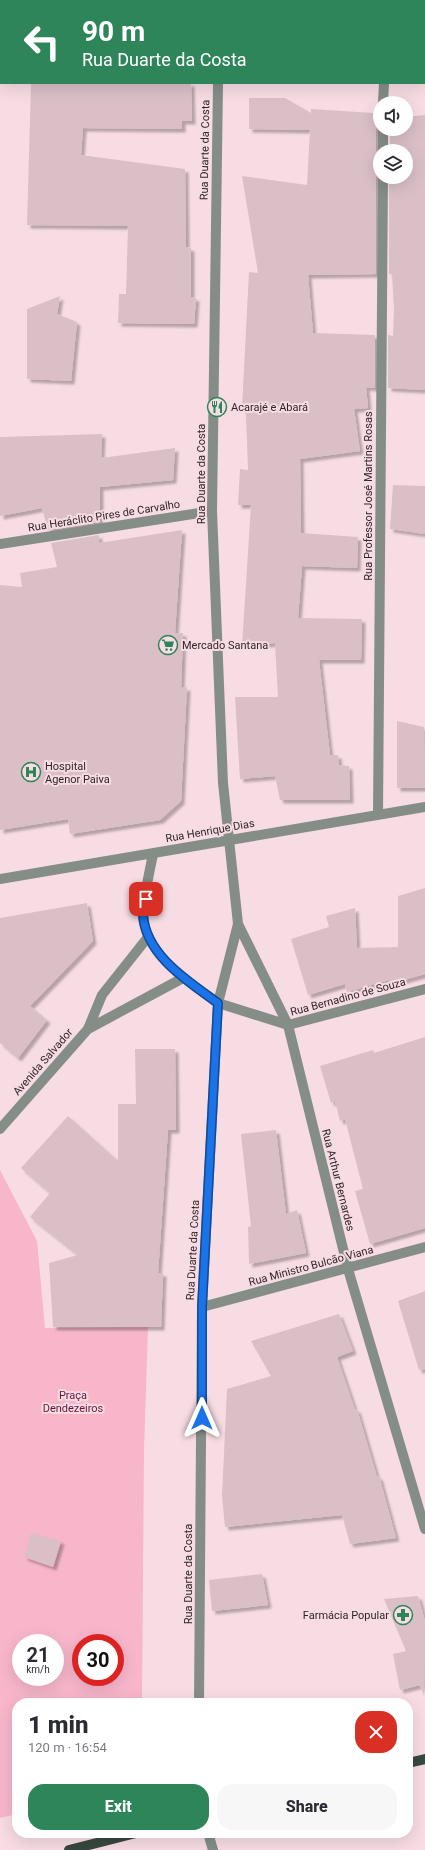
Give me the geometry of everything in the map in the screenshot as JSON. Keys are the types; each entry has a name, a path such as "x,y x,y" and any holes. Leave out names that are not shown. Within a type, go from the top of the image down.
{"main road":[{"path":"413,1762 425,1759"},
{"path":"69,1850 116,1838"}],"street":[{"name":"Rua Duarte da Costa","path":"218,84 212,511 223,783 228,840"},
{"path":"383,96 384,84"},
{"name":"Rua Professor José Martins Rosas","path":"378,815 383,184"},
{"name":"Rua Heráclito Pires de Carvalho","path":"0,544 212,511"},
{"name":"Rua Henrique Dias","path":"0,879 425,807"},
{"name":"Rua Arthur Bernardes","path":"228,840 238,924 288,1026 348,1269 420,1497 425,1529"},
{"path":"153,854 143,914 148,937 165,960 183,978 218,1003 238,924"},
{"name":"Avenida Salvador","path":"0,1129 88,1029 102,995 148,937"},
{"name":"Avenida Salvador","path":"88,1029 183,978"},
{"name":"Rua Bernadino de Souza","path":"218,1003 288,1026 425,989"},
{"name":"Rua Duarte da Costa","path":"199,1698 202,1307 218,1003"},
{"name":"Rua Ministro Bulcão Viana","path":"202,1307 348,1269 425,1247"},
{"path":"209,1838 213,1850"}],"green space":[{"name":"Praça Dendezeiros","path":"0,1170 37,1241 45,1328 148,1327 144,1451 142,1698 12,1698 12,1815 0,1818"}],"building":[{"path":"31,84 191,84 192,121 182,121 182,129 83,128 81,155 185,169 186,247 191,248 191,297 196,298 194,324 118,323 119,294 126,294 128,226 27,225"},
{"path":"249,98 285,98 311,113 311,109 373,113 373,136 376,136 376,144 373,144 373,184 376,184 376,274 308,275 313,333 375,335 375,388 366,387 368,408 354,409 360,451 300,459 301,533 358,537 357,568 302,566 298,618 362,619 361,660 319,660 330,755 338,755 339,765 349,766 350,800 280,800 275,776 240,779 235,697 278,697 275,643 242,646 251,505 238,505 240,469 248,470 246,415 242,407 249,272 258,273 242,176 307,185 310,130 249,129"},
{"path":"425,115 425,390 388,388 388,335 393,336 394,309 392,274 389,274 389,184 413,184 413,144 390,144 390,136 413,136 413,116"},
{"path":"60,296 57,314 77,322 71,381 27,379 27,309"},
{"path":"102,434 101,458 175,448 173,480 100,487 100,522 48,530 42,508 0,516 0,437"},
{"path":"393,485 425,486 425,534 390,529"},
{"path":"182,530 175,633 183,633 181,688 187,687 181,801 160,820 70,834 68,819 0,830 0,585 22,587 20,573 57,567 51,543 99,535 99,543"},
{"path":"397,721 424,727 425,788 397,788"},
{"path":"425,888 425,974 390,984 389,980 347,992 345,984 308,995 291,939 329,927 326,916 355,908 357,948 398,947 398,896"},
{"path":"87,903 93,941 30,1006 47,1020 18,1058 0,1043 0,918"},
{"path":"425,1037 425,1228 370,1244 355,1191 363,1189 345,1119 340,1121 335,1101 331,1103 320,1066 373,1050 374,1053"},
{"path":"135,1049 175,1049 176,1130 168,1130 158,1273 163,1273 161,1327 53,1327 49,1263 78,1255 30,1217 50,1193 21,1168 68,1116 118,1161 118,1104 136,1104"},
{"path":"276,1130 286,1214 297,1210 306,1253 249,1264 248,1227 251,1226 241,1134"},
{"path":"425,1291 425,1369 419,1370 398,1301"},
{"path":"339,1314 353,1351 337,1357 355,1410 357,1409 377,1477 379,1476 396,1538 350,1544 342,1515 225,1527 222,1496 227,1389 271,1376 251,1341"},
{"path":"31,1533 61,1541 53,1567 24,1557"},
{"path":"262,1574 268,1605 212,1611 209,1580"},
{"path":"418,1596 425,1621 424,1696 420,1685 400,1690 393,1654 406,1651 384,1599"}],"place":[{"name":"Acarajé e Abará","path":"217,407"},
{"name":"Mercado Santana","path":"168,645"},
{"name":"Hospital Agenor Paiva","path":"31,772"},
{"name":"Farmácia Popular","path":"403,1615"}],"route":[{"path":"146,899 143,914 148,937 165,960 183,978 218,1003 202,1307 202,1418"}]}
